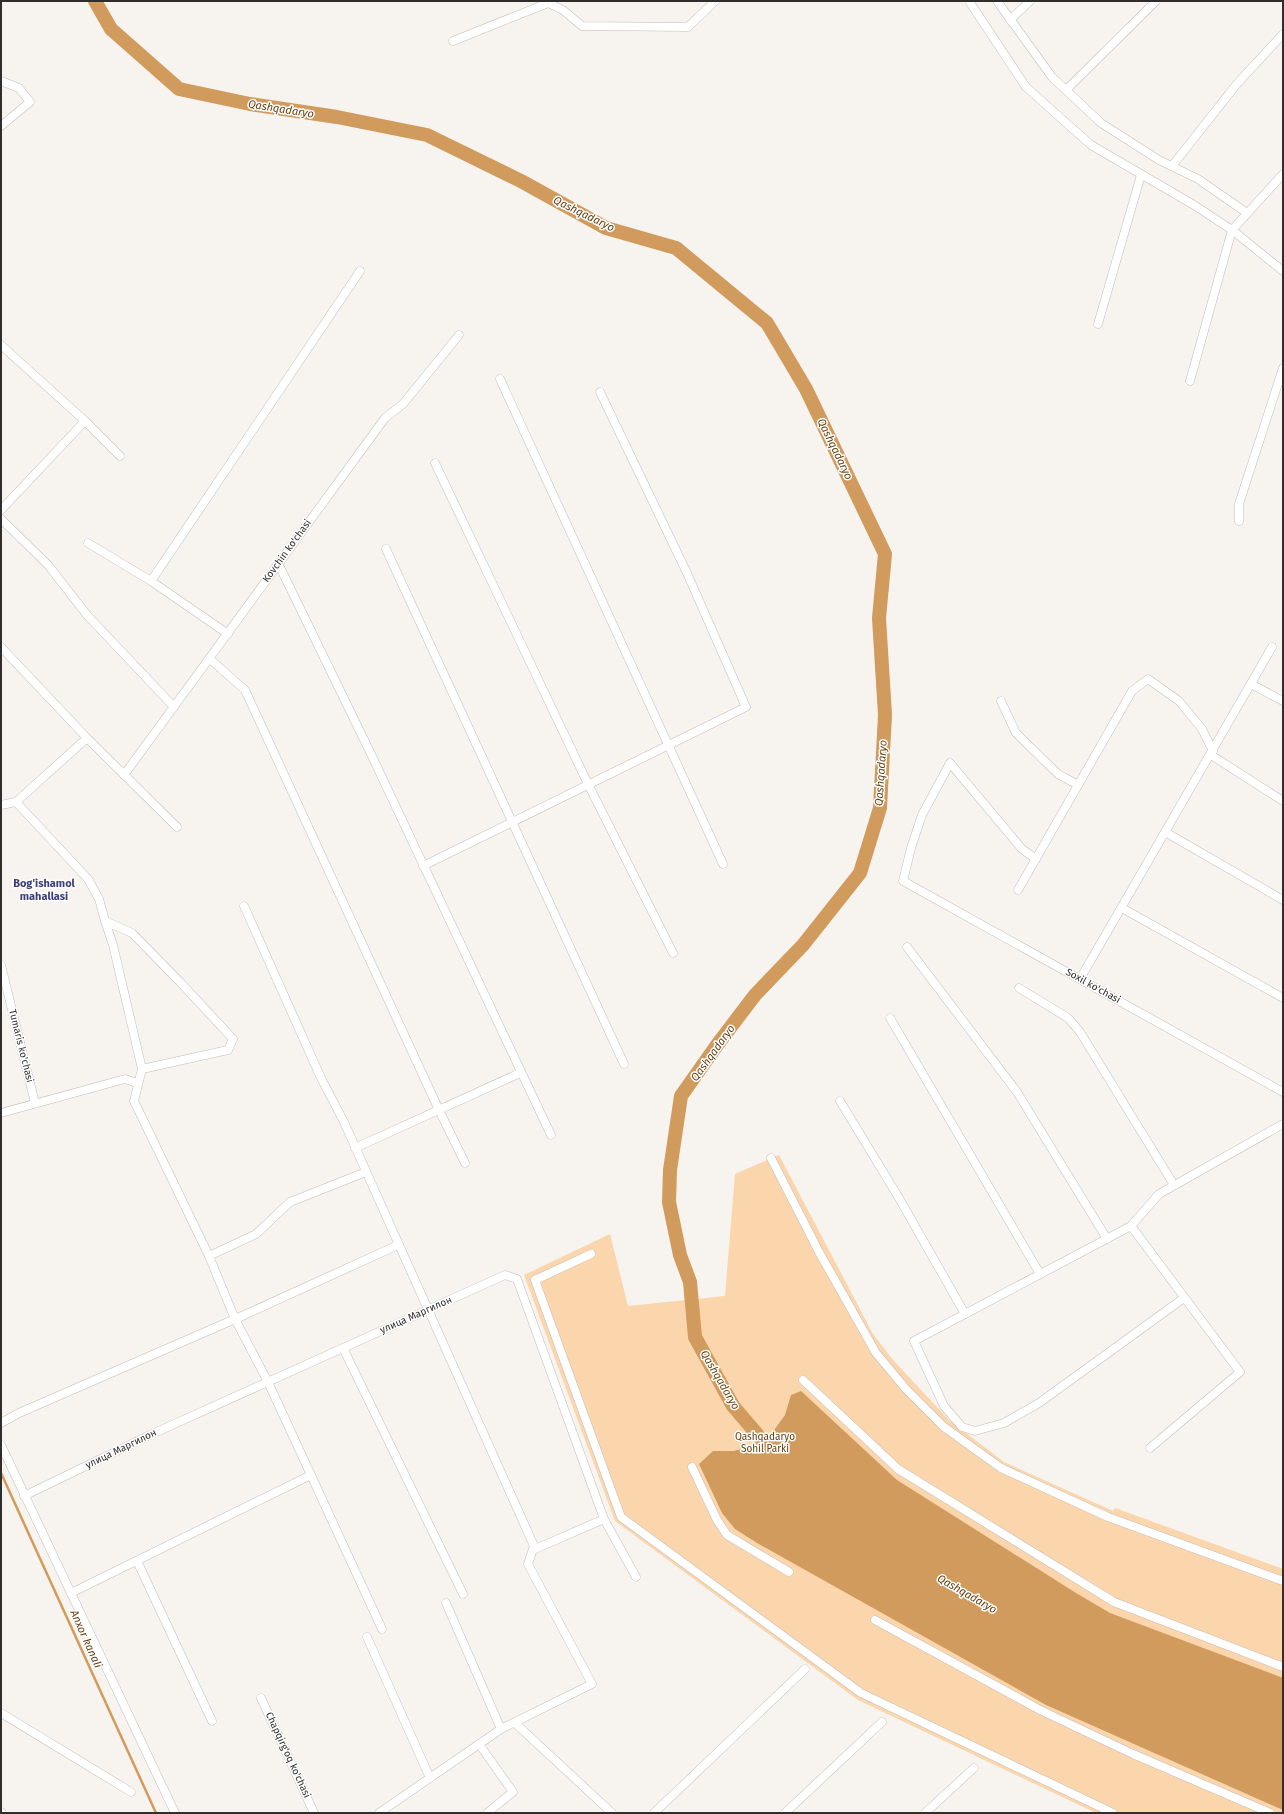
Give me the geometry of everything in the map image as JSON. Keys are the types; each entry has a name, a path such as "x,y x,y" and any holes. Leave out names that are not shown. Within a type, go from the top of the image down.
{"street":[{"path":"453,41 548,3 563,10 582,26 649,28 688,27 715,1"},
{"path":"969,1 1026,87 1091,145 1194,205 1232,230 1283,271"},
{"path":"997,1 1052,76 1101,123 1172,166 1198,179 1247,213"},
{"path":"1010,20 1030,1"},
{"path":"1066,90 1156,1"},
{"path":"1172,166 1236,85 1283,34"},
{"path":"1,81 19,88 30,102 1,126"},
{"path":"1190,381 1232,230 1283,174"},
{"path":"1098,324 1141,175"},
{"path":"151,581 360,271"},
{"name":"Kovchin ko'chasi","path":"124,775 228,634 278,563 386,418 403,404 459,335"},
{"path":"1,345 86,421 120,456"},
{"path":"1239,522 1239,504 1283,368"},
{"path":"500,379 723,864"},
{"path":"423,866 746,707 687,573 600,392"},
{"path":"1,510 86,421"},
{"path":"435,463 588,784 673,953"},
{"path":"1,519 48,565 87,615 174,707"},
{"path":"88,543 151,581 228,634"},
{"path":"386,549 624,1064"},
{"path":"278,563 366,745 520,1073 551,1135"},
{"path":"1,647 87,738 177,827"},
{"path":"1080,979 1272,647"},
{"path":"210,658 245,690 438,1110 465,1163"},
{"path":"1018,890 1132,691 1148,679 1179,701 1202,729 1212,753 1283,800"},
{"path":"1251,684 1283,701"},
{"path":"1002,701 1016,733 1058,774 1078,785"},
{"path":"1,805 16,802 87,738"},
{"name":"Soxil ko'chasi","path":"1036,859 1022,849 950,763 922,815 911,848 903,881 1283,1092"},
{"path":"16,802 88,879 99,898 113,945 142,1069 137,1083 134,1101 209,1256 235,1319 268,1382 382,1629"},
{"path":"1165,832 1283,900"},
{"path":"244,906 321,1078 366,1172 534,1546 528,1564 592,1684 501,1730 379,1813"},
{"path":"1122,908 1283,998"},
{"path":"105,921 132,933 233,1039 228,1050 142,1069"},
{"path":"907,948 1016,1092 1107,1239"},
{"name":"Tumaris ko'chasi","path":"1,965 35,1103"},
{"path":"1019,988 1068,1018 1080,1032 1174,1185"},
{"path":"890,1018 1040,1274"},
{"path":"355,1148 520,1073"},
{"path":"1,1113 125,1079 137,1083"},
{"path":"840,1100 899,1198 965,1314"},
{"path":"1184,1298 1039,1403 1004,1423 975,1431 962,1427 944,1406 914,1341 1131,1226 1159,1194 1283,1124"},
{"path":"771,1158 818,1252 876,1353 906,1389 944,1427 1001,1468 1094,1510 1283,1581"},
{"path":"209,1256 256,1234 290,1202 366,1172"},
{"path":"1131,1226 1240,1372 1150,1448"},
{"path":"1,1423 19,1413 235,1319 398,1245"},
{"path":"591,1254 536,1280 621,1517 861,1693 1113,1813"},
{"name":"улица Маргилон","path":"24,1496 150,1435 505,1275 517,1279 604,1519 636,1577"},
{"path":"343,1348 463,1594"},
{"path":"803,1380 898,1469 1114,1602 1283,1667"},
{"path":"1,1445 175,1813"},
{"path":"692,1467 717,1520 727,1535 789,1572"},
{"path":"71,1593 311,1475"},
{"path":"533,1550 604,1519"},
{"path":"137,1561 212,1721"},
{"path":"446,1603 501,1730"},
{"path":"875,1620 1042,1711 1133,1754 1270,1813"},
{"path":"368,1637 430,1778"},
{"path":"654,1813 805,1669"},
{"name":"Chapqirg'oq ko'chasi","path":"261,1698 314,1813"},
{"path":"1,1713 131,1792"},
{"path":"784,1813 882,1722"},
{"path":"515,1723 612,1813"},
{"path":"479,1744 513,1792 487,1813"},
{"path":"924,1813 974,1768"}],"green space":[{"name":"Qashqadaryo Sohil Parki","path":"779,1155 873,1334 893,1360 950,1421 1004,1462 1113,1511 1115,1508 1283,1569 1283,1813 1096,1813 858,1700 615,1521 524,1275 610,1234 628,1306 725,1296 735,1174"}],"water":[{"path":"801,1391 897,1480 1076,1593 1110,1613 1283,1678 1283,1810 1046,1705 757,1543 735,1529 722,1513 699,1464 713,1451 734,1451 755,1445 772,1433 785,1415 791,1395"}],"waterway":[{"name":"Qashqadaryo","path":"95,1 111,29 179,89 250,104 337,117 427,135 521,181 606,228 676,248 767,323 806,389 885,554 879,618 885,715 880,808 860,873 803,945 755,995 681,1096 670,1170 669,1202 680,1255 690,1282 695,1337 733,1406 757,1434 771,1456"},
{"name":"Anxor kanali","path":"1,1473 156,1813"}],"district":[{"name":"Bog'ishamol mahallasi","path":"44,889"}]}
